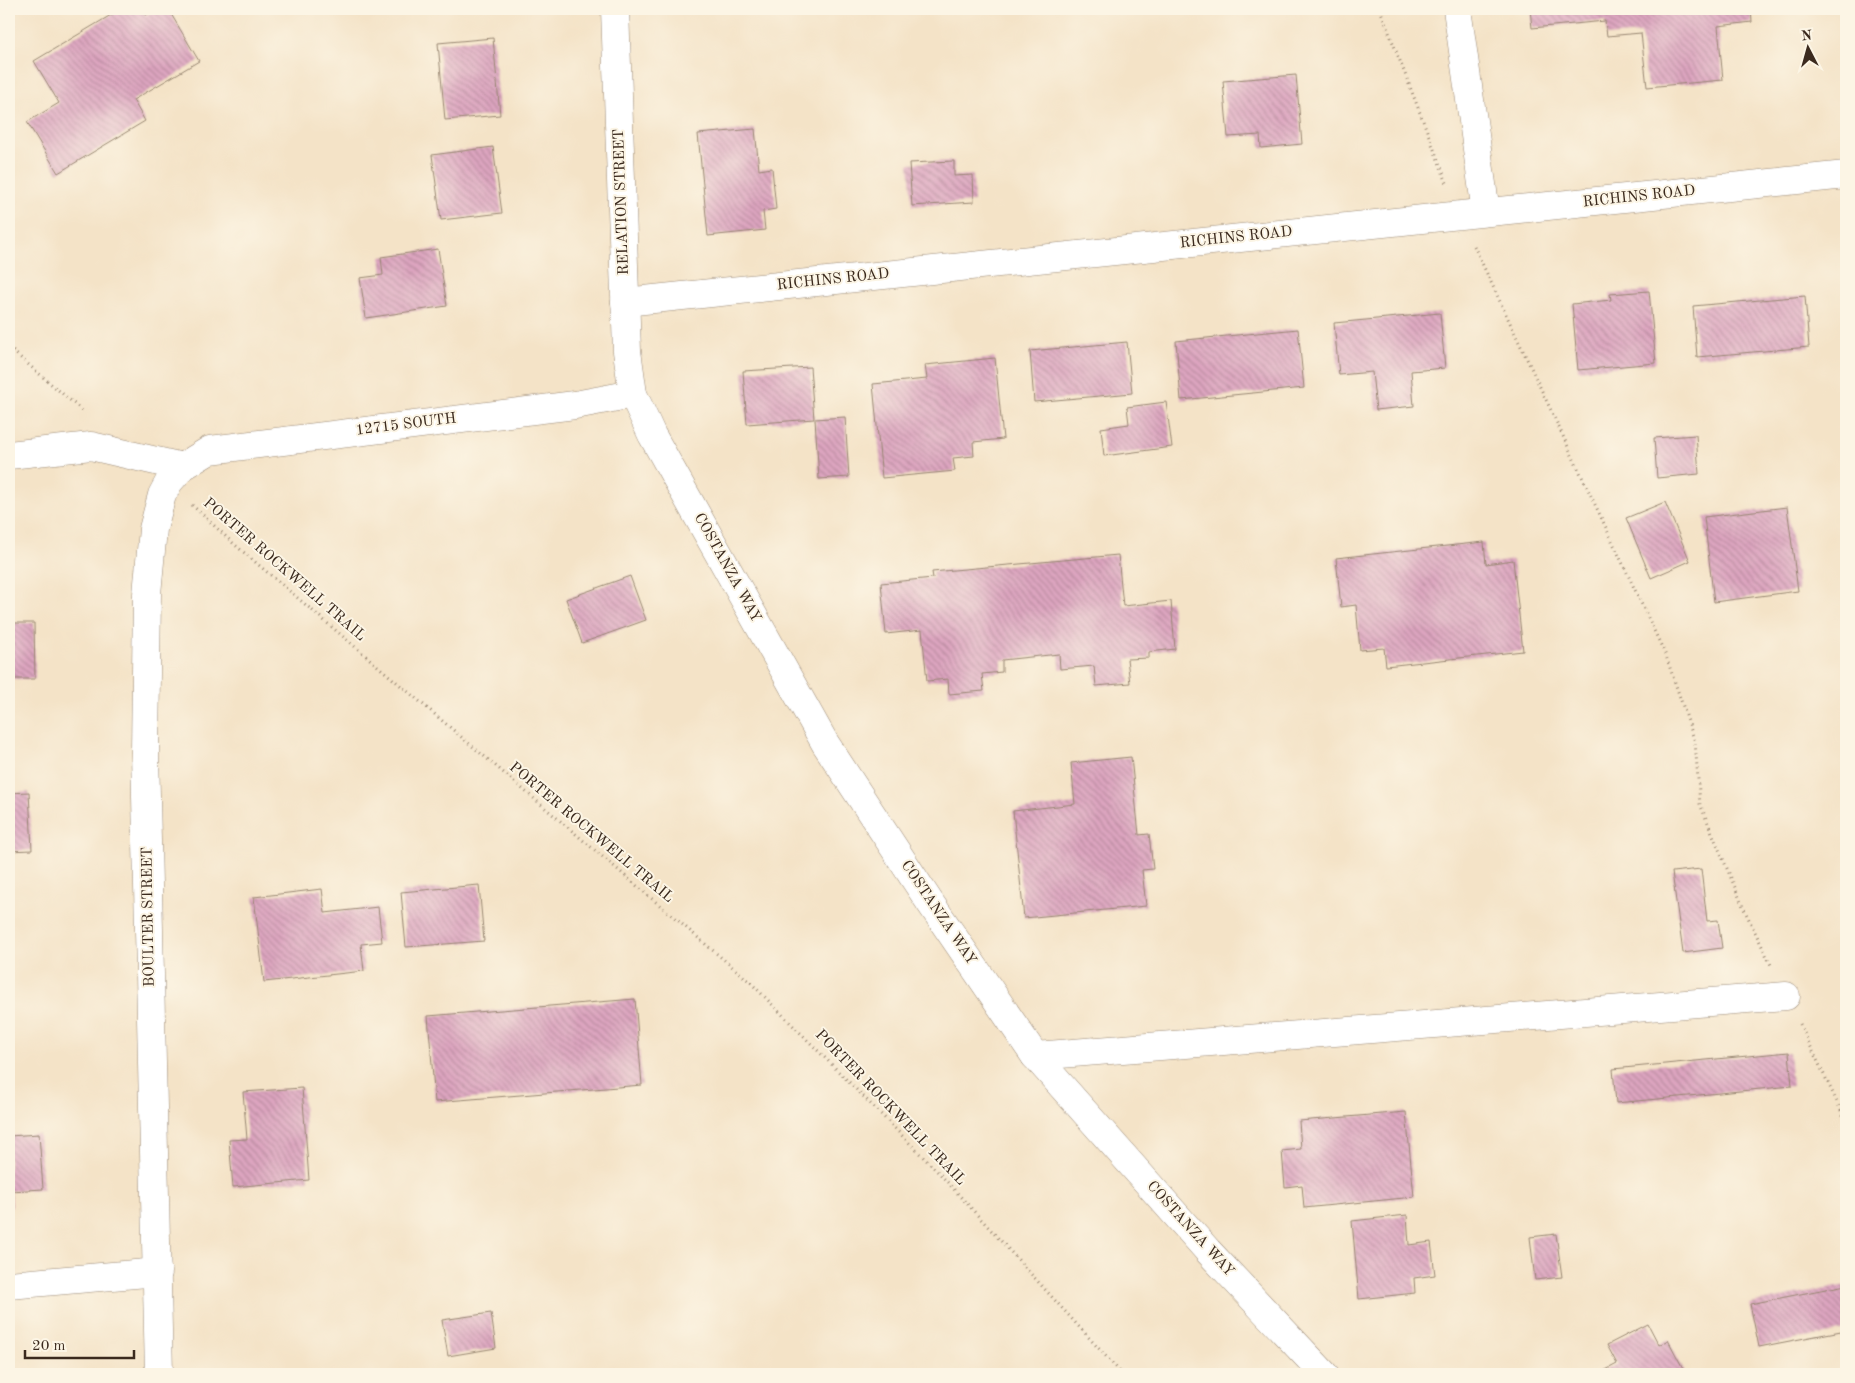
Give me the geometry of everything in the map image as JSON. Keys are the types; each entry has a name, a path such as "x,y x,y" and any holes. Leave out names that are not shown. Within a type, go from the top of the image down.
{"street":[{"name":"RELATION STREET","path":"615,9 626,302 626,351 633,394"},
{"path":"1457,9 1486,212"},
{"name":"RICHINS ROAD","path":"626,302 1846,175"},
{"name":"12715 SOUTH","path":"176,474 210,450 250,443 576,405 633,394"},
{"name":"COSTANZA WAY","path":"633,394 652,435 825,743 929,901 1035,1056 1208,1252 1324,1374"},
{"path":"9,455 91,446 176,474"},
{"name":"BOULTER STREET","path":"159,1374 145,752 147,594 153,529 162,495 176,474"},
{"path":"1035,1056 1786,996"},
{"path":"9,1285 158,1272"}],"path":[{"path":"1380,9 1459,215 1666,656 1695,742 1700,804 1744,909 1846,1120"},
{"path":"9,348 90,418"},
{"name":"PORTER ROCKWELL TRAIL","path":"176,474 242,550 749,981 940,1174 1122,1374"}],"building":[{"path":"121,9 142,9 146,15 157,9 168,9 199,61 133,100 145,121 58,173 27,122 59,103 34,61"},
{"path":"1530,9 1751,9 1752,22 1718,26 1723,80 1647,87 1641,33 1607,36 1605,21 1532,28"},
{"path":"493,38 500,115 445,120 438,43"},
{"path":"1296,75 1302,144 1261,148 1260,135 1228,137 1223,81"},
{"path":"755,129 759,170 772,168 776,209 763,211 765,230 708,236 698,134"},
{"path":"493,147 502,213 441,220 432,155"},
{"path":"954,161 954,176 973,175 974,202 912,206 909,163"},
{"path":"438,249 447,306 366,318 360,278 383,275 381,257"},
{"path":"1649,291 1656,363 1578,370 1572,304 1611,300 1610,294"},
{"path":"1805,296 1809,347 1697,357 1693,306"},
{"path":"1440,313 1445,368 1411,371 1414,406 1376,410 1372,372 1339,375 1334,323"},
{"path":"1298,329 1304,388 1181,400 1176,341"},
{"path":"1127,342 1132,393 1034,402 1030,351"},
{"path":"995,358 1003,439 973,442 974,456 953,458 955,471 882,478 873,384 927,379 925,365"},
{"path":"810,367 814,419 747,424 743,371"},
{"path":"1166,402 1172,447 1104,456 1101,428 1129,424 1127,407"},
{"path":"845,417 849,477 819,479 815,419"},
{"path":"1696,435 1699,474 1657,478 1654,438"},
{"path":"1665,502 1690,561 1651,578 1626,518"},
{"path":"1787,507 1798,591 1714,602 1704,517"},
{"path":"1484,542 1486,564 1513,560 1523,651 1386,666 1384,648 1360,650 1356,605 1341,607 1336,558"},
{"path":"1118,555 1123,606 1171,601 1175,649 1149,652 1149,658 1127,659 1130,683 1096,686 1094,666 1060,669 1059,654 1002,660 1002,672 982,674 984,691 949,694 948,679 927,681 922,630 886,634 881,583 933,578 932,572"},
{"path":"630,576 646,620 582,643 566,599"},
{"path":"9,623 34,623 35,679 9,679"},
{"path":"1131,757 1139,835 1149,834 1153,869 1142,870 1146,906 1024,918 1013,811 1075,804 1071,763"},
{"path":"29,792 32,850 9,851 9,793"},
{"path":"1701,869 1707,921 1718,920 1722,948 1683,953 1672,872"},
{"path":"479,885 484,941 406,947 401,892"},
{"path":"322,889 325,913 378,907 382,942 361,944 364,971 264,982 254,897"},
{"path":"635,999 642,1085 435,1102 428,1016"},
{"path":"1789,1052 1792,1086 1616,1103 1613,1069"},
{"path":"302,1088 309,1180 233,1187 229,1140 247,1139 243,1092"},
{"path":"1406,1112 1414,1197 1304,1208 1302,1185 1285,1187 1282,1151 1301,1149 1299,1121"},
{"path":"39,1134 43,1189 11,1191 12,1207 9,1208 9,1136"},
{"path":"1407,1215 1409,1245 1431,1242 1435,1275 1414,1278 1415,1293 1359,1299 1352,1221"},
{"path":"1556,1234 1562,1277 1535,1280 1530,1237"},
{"path":"1846,1285 1846,1330 1759,1347 1750,1304"},
{"path":"491,1313 496,1348 448,1356 442,1320"},
{"path":"1648,1324 1659,1345 1668,1340 1686,1374 1598,1374 1617,1364 1607,1345"}]}
